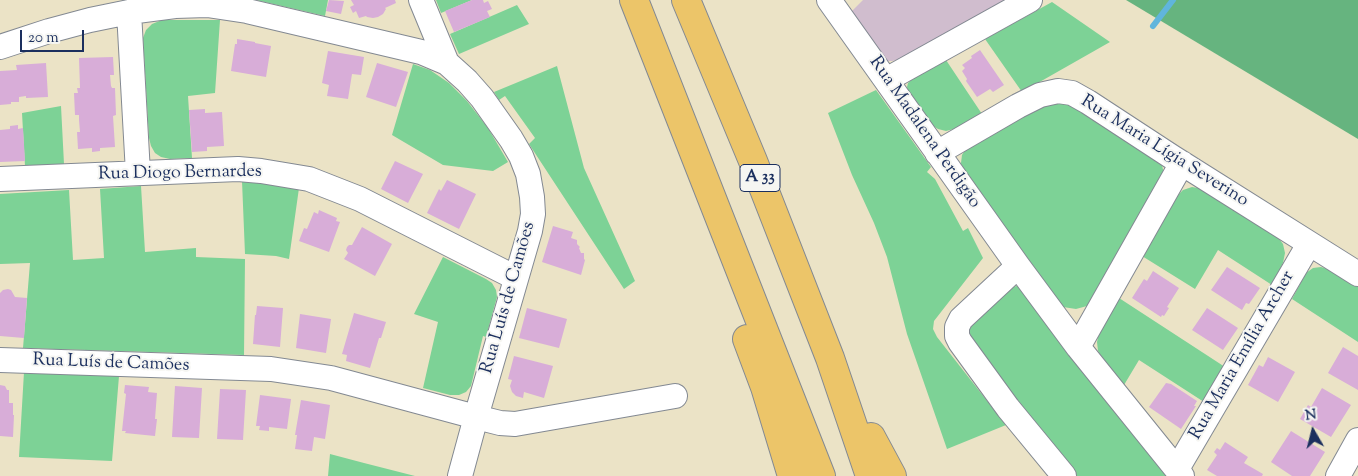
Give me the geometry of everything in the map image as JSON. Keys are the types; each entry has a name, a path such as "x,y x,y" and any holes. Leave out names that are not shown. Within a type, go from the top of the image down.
{"highway":[{"path":"634,0 821,476"},
{"name":"A 33","path":"686,0 753,160 830,358 870,476"},
{"path":"703,0 753,160"},
{"path":"686,134 737,310 765,387 792,476"},
{"path":"830,358 892,476"}],"street":[{"path":"422,0 448,63"},
{"name":"Rua Madalena Perdigão","path":"829,0 1018,266 1078,347 1179,473"},
{"path":"886,80 1030,0"},
{"name":"Rua Luís de Camões","path":"0,47 48,31 90,20 175,3 207,5 247,11 421,52 448,63 482,98 521,156 528,174 533,214 530,231 476,417 331,378 271,369 0,360"},
{"path":"129,12 138,173"},
{"name":"Rua Maria Lígia Severino","path":"937,153 1040,95 1058,91 1072,94 1088,102 1358,274"},
{"path":"1078,347 1182,163"},
{"name":"Rua Diogo Bernardes","path":"0,180 238,169 309,179 360,199 516,278"},
{"name":"Rua Maria Emília Archer","path":"1179,473 1309,244"},
{"path":"1018,266 961,319 957,327 957,336 1008,408 1064,476"},
{"path":"460,476 476,417 500,423 515,424 675,396"},
{"path":"1338,476 1358,440"}],"shaded area":[{"path":"863,0 1009,0 897,60 887,61 852,11"}],"green space":[{"path":"256,0 328,0 325,16"},
{"path":"436,0 472,0 441,13"},
{"path":"1126,0 1358,0 1358,139"},
{"path":"1052,2 1110,42 1022,92 985,39"},
{"path":"517,5 529,24 459,54 450,34"},
{"path":"162,20 220,20 215,93 188,96 192,158 170,159 161,157 155,153 149,138 143,38 146,30 152,24"},
{"path":"946,60 982,114 954,129 946,131 930,124 907,87 911,80"},
{"path":"413,64 430,70 449,83 467,101 488,128 508,162 493,171 443,165 392,135"},
{"path":"557,66 584,168 635,281 624,289 529,144 535,138 505,96 499,100 494,92"},
{"path":"876,90 931,167 927,172 935,179 963,231 968,228 983,258 934,321 933,329 937,337 1006,425 947,449 907,334 887,257 828,113"},
{"path":"1064,101 1157,156 1164,174 1095,298 1087,306 1076,309 1063,307 962,172 961,163 962,155 967,147 1043,104"},
{"path":"61,106 64,164 25,166 22,113"},
{"path":"242,181 264,181 299,188 289,259 276,256 245,254"},
{"path":"141,186 145,252 196,248 196,257 245,259 244,355 23,348 30,263 0,264 0,194 69,190 73,260 104,258 100,189"},
{"path":"1192,187 1203,189 1277,236 1283,244 1285,253 1283,263 1272,285 1218,250 1195,289 1142,256 1175,198 1183,190"},
{"path":"443,257 492,283 497,297 486,337 483,336 471,386 466,392 459,395 450,395 423,388 438,322 414,314"},
{"path":"1321,267 1330,270 1358,287 1358,342 1292,299 1306,273 1313,268"},
{"path":"1017,286 1021,288 1171,476 1077,476 969,339 968,326 1012,287"},
{"path":"1119,298 1225,367 1204,402 1139,360 1124,385 1102,358 1098,351 1097,342 1099,333"},
{"path":"24,372 119,376 112,461 19,457"},
{"path":"330,454 364,463 415,476 328,476"}],"building":[{"path":"329,0 344,1 341,14 326,11"},
{"path":"351,0 395,0 396,3 385,8 383,14 378,17 366,16 359,18 356,11 353,13 350,7 354,5"},
{"path":"472,0 483,0 484,3 488,1 492,9 487,11 490,17 454,32 445,11"},
{"path":"237,39 271,46 266,77 231,71"},
{"path":"980,50 1004,85 993,92 990,89 977,97 966,81 967,79 962,71 965,68 962,65"},
{"path":"328,51 364,57 361,75 352,74 348,99 327,96 329,85 322,83"},
{"path":"113,57 114,75 110,75 111,86 115,88 116,115 113,116 115,147 100,148 100,151 92,152 92,148 78,149 79,115 75,115 74,93 78,93 77,88 80,88 79,58"},
{"path":"46,63 48,97 19,97 19,102 0,105 0,71 17,70 16,65"},
{"path":"377,63 408,72 396,107 366,97"},
{"path":"205,109 205,113 222,112 224,146 207,147 207,151 192,152 189,110"},
{"path":"18,125 18,129 23,128 25,161 0,162 0,130 10,129 10,126"},
{"path":"395,161 423,174 408,203 381,189"},
{"path":"447,180 476,194 459,229 427,213 439,189 441,191"},
{"path":"319,210 337,218 336,221 340,222 329,252 299,241 304,228 307,229 314,212 318,214"},
{"path":"553,226 573,232 571,238 577,240 581,253 584,253 585,260 581,275 542,262"},
{"path":"362,227 392,244 375,276 344,259 348,253 347,247 352,245"},
{"path":"1227,267 1260,288 1249,304 1246,303 1242,310 1211,290"},
{"path":"1153,271 1179,288 1167,307 1169,308 1164,316 1162,315 1161,317 1132,298 1144,279 1147,281"},
{"path":"8,289 11,290 15,297 27,298 24,338 0,336 0,293"},
{"path":"257,306 283,308 280,347 253,344"},
{"path":"527,308 567,319 559,348 519,338"},
{"path":"1207,308 1238,328 1223,350 1192,330"},
{"path":"354,313 386,322 370,368 346,361 347,355 342,354"},
{"path":"300,314 331,319 326,353 296,348"},
{"path":"1343,347 1358,356 1358,390 1328,373"},
{"path":"514,356 553,366 544,398 524,392 523,398 516,396 512,392 510,386 512,380 508,379"},
{"path":"1268,357 1295,372 1278,402 1248,385 1259,365 1263,367"},
{"path":"1166,383 1171,384 1197,401 1194,406 1196,406 1181,429 1149,407"},
{"path":"0,385 5,386 9,390 9,403 13,403 13,437 0,436"},
{"path":"125,385 149,387 148,392 157,393 155,436 125,433 126,431 122,431 126,394 124,393"},
{"path":"175,386 202,388 199,438 172,437"},
{"path":"1322,388 1351,405 1331,437 1300,419 1308,405 1311,407"},
{"path":"220,389 246,390 243,440 217,439"},
{"path":"260,395 291,399 287,429 269,427 269,431 259,430 260,426 256,426"},
{"path":"301,400 330,405 325,439 314,437 312,451 295,449 297,435 295,435"},
{"path":"1291,431 1325,452 1310,476 1292,476 1271,462"},
{"path":"1225,442 1248,457 1244,463 1263,474 1262,476 1217,476 1207,470 1217,455 1214,452 1217,448 1220,450"}],"waterway":[{"path":"1153,26 1173,0"}]}
